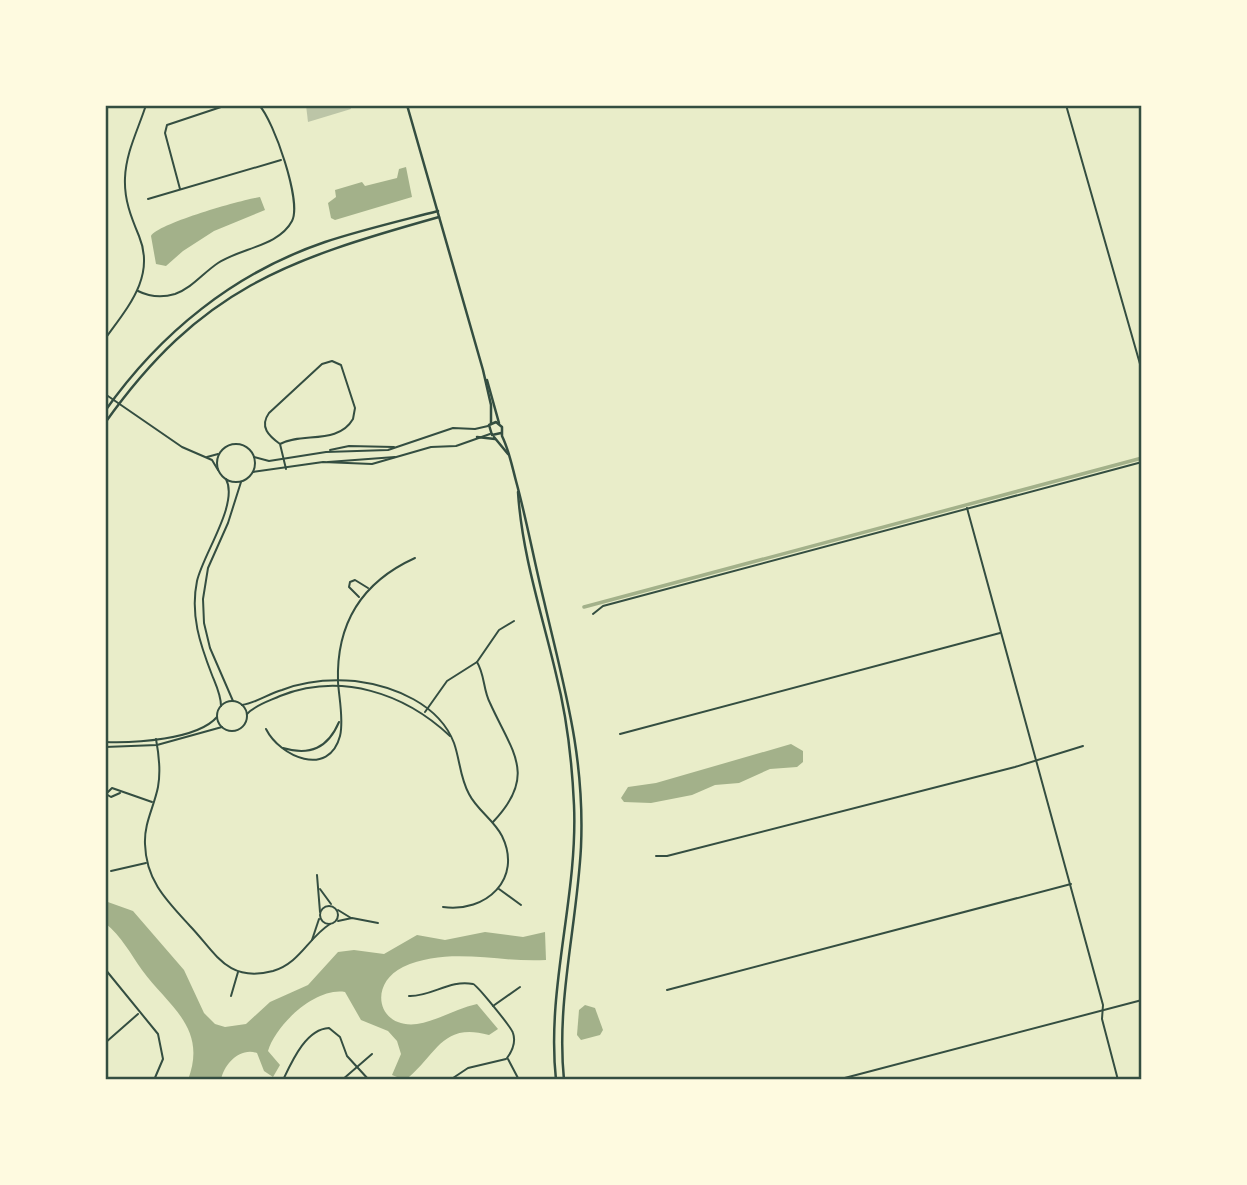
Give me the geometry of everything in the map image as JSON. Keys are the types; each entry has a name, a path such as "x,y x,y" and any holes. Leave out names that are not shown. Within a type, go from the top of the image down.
{"main road":[{"path":"407,105 509,456 569,697 581,805 578,902 563,1021 564,1080"},
{"path":"105,411 117,394 180,326 248,277 325,242 438,211"},
{"path":"105,423 146,369 184,332 252,284 323,251 439,218"},
{"path":"483,370 492,411 491,434 509,456"},
{"path":"490,424 499,424"},
{"path":"491,434 501,433"},
{"path":"477,437 498,440"},
{"path":"518,489 531,579 564,713 574,805 570,896 554,1020 556,1080"},
{"path":"574,805 581,805"}],"street":[{"path":"105,339 138,291 144,273 144,254 128,208 125,177 131,146 146,105"},
{"path":"181,190 165,129 170,122 227,105"},
{"path":"1066,105 1142,371"},
{"path":"138,291 155,296 178,293 228,257 277,237 291,222 295,201 274,128 260,106"},
{"path":"148,199 282,160"},
{"path":"281,444 293,438 327,436 349,425 355,408 341,365 332,361 318,366 295,393 268,413 264,423 266,432 281,444 286,469"},
{"path":"105,394 175,443 206,457 226,479 229,490 225,512 201,567 195,599 198,637 221,706 217,717 195,730 156,739 105,742"},
{"path":"326,452 371,452 411,443 453,428 475,429 490,424"},
{"path":"323,462 365,464 414,452 456,446 491,434"},
{"path":"411,443 414,452"},
{"path":"206,457 221,452 228,446 239,445 248,448 254,457 253,472"},
{"path":"254,457 269,461 349,446 397,447"},
{"path":"343,451 343,460"},
{"path":"218,470 221,452"},
{"path":"217,717 222,727 228,731 239,730 245,724 247,714 242,705 233,701 210,648 203,610 208,568 231,513 240,482 253,472 323,462 400,457"},
{"path":"593,614 608,605 1142,462"},
{"path":"226,479 240,482"},
{"path":"967,508 1071,884 1118,1080"},
{"path":"225,512 231,513"},
{"path":"266,729 282,748 302,760 321,758 335,746 340,736 338,680 342,636 359,598 386,573 415,558"},
{"path":"359,598 349,587 350,582 355,580 369,588"},
{"path":"424,713 447,681 477,662 499,630 514,621"},
{"path":"620,734 1001,633"},
{"path":"477,662 483,673 489,703 518,762 516,792 492,822"},
{"path":"242,705 300,684 338,680 393,690 427,708 440,719 450,736 470,796 502,836 507,867 498,888 474,906 443,907"},
{"path":"247,714 286,694 338,686 390,695 424,713 450,736"},
{"path":"221,706 233,701"},
{"path":"282,748 301,752 321,747 331,738 340,721"},
{"path":"105,747 157,745 222,727"},
{"path":"156,739 160,779 145,832 147,862 153,881 169,906 194,930 210,953 239,971 259,973 279,969 298,958 330,924 352,918"},
{"path":"656,856 667,856 838,814 1037,761 1083,746"},
{"path":"120,793 153,802"},
{"path":"110,871 147,862"},
{"path":"312,941 320,917 317,874"},
{"path":"667,990 1071,884"},
{"path":"319,888 337,910 352,918 378,923"},
{"path":"498,888 520,905"},
{"path":"320,912 325,906 333,906"},
{"path":"335,921 337,910"},
{"path":"320,917 330,924"},
{"path":"105,969 153,1027 162,1042 163,1059 154,1080"},
{"path":"231,996 239,971"},
{"path":"409,996 425,995 447,986 474,984 483,990 492,1007 513,1033 514,1045 507,1058 468,1068 450,1080"},
{"path":"492,1007 520,987"},
{"path":"837,1080 1142,1000"},
{"path":"105,1043 139,1013"},
{"path":"283,1080 311,1037 318,1031 329,1028 340,1037 347,1056 369,1080"},
{"path":"342,1080 372,1054"},
{"path":"507,1058 519,1080"}],"shaded area":[{"path":"406,167 412,197 335,220 331,218 328,203 336,197 335,190 362,182 365,186 397,178 399,169"},
{"path":"260,197 265,210 214,231 183,251 166,266 156,264 151,236 157,231 201,213"},
{"path":"791,744 803,751 803,762 797,767 770,769 739,783 715,785 692,795 651,803 624,802 621,798 628,787 656,783"},
{"path":"105,901 133,911 184,970 204,1013 215,1024 225,1027 246,1024 270,1002 308,985 338,952 354,950 384,954 417,935 445,940 485,932 523,937 545,932 546,960 438,957 403,967 392,975 385,984 382,1004 393,1020 403,1024 417,1024 477,1004 498,1029 489,1035 474,1032 451,1036 409,1077 402,1079 392,1075 401,1054 397,1041 388,1031 361,1020 345,992 334,992 310,1001 279,1030 268,1051 280,1065 273,1077 264,1071 257,1053 245,1052 229,1063 221,1080 188,1080 193,1062 189,1031 121,940 105,923"},
{"path":"585,1005 595,1008 603,1030 600,1035 581,1040 577,1035 579,1010"}],"building":[{"path":"306,105 350,105 351,109 308,122"}],"waterway":[{"path":"584,607 1142,458"}]}
